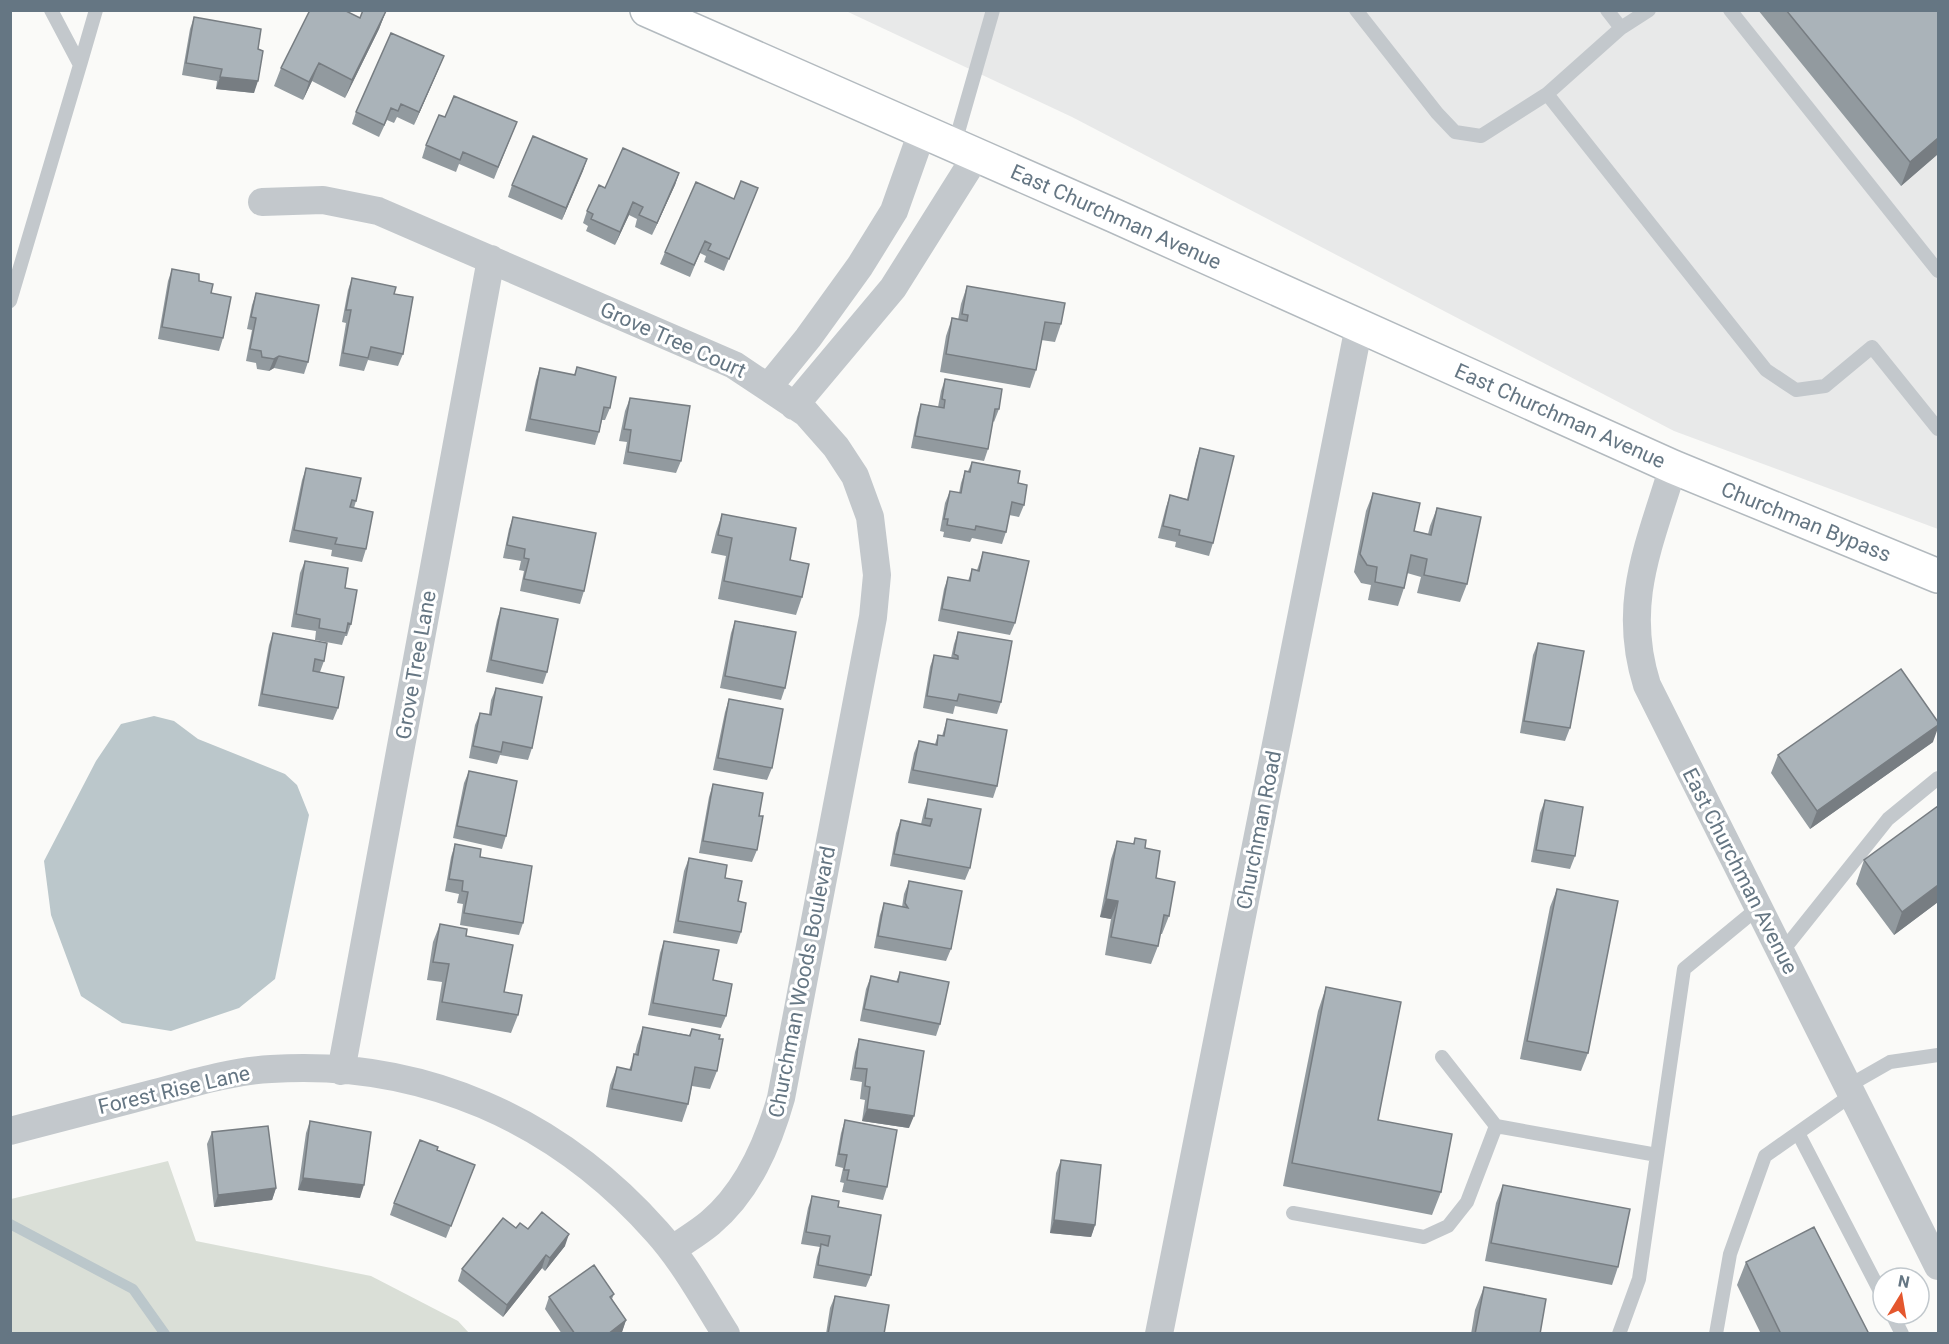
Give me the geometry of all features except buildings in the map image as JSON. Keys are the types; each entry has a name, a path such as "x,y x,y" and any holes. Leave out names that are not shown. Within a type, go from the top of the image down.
{"street":[{"name":"East Churchman Avenue","path":"646,10 1673,467 1637,593 1635,621 1639,660 1647,684 1938,1266"},
{"path":"768,386 808,338 860,266 894,211 922,132"},
{"path":"794,406 893,288 965,151"},
{"name":"Grove Tree Court","path":"262,202 323,200 378,211 734,365 768,386 812,420 836,447 855,476 870,517 876,546 877,590 873,617 834,819"},
{"name":"Grove Tree Lane","path":"341,1071 491,259"},
{"name":"Churchman Road","path":"1159,1334 1359,326"},
{"name":"Churchman Bypass","path":"1673,467 1938,576"},
{"name":"Churchman Woods Boulevard","path":"672,1250 710,1223 748,1177 768,1141 784,1083 834,819"},
{"name":"Forest Rise Lane","path":"10,1131 207,1079 270,1069 370,1072 418,1082 504,1112 540,1132 611,1184 672,1250 726,1334"}],"lane":[{"path":"51,10 80,65"},
{"path":"10,302 96,10"},
{"path":"965,151 993,10"},
{"path":"1356,10 1437,113 1455,132 1481,136 1547,94 1621,28 1649,10"},
{"path":"1607,10 1621,28"},
{"path":"1730,10 1938,271"},
{"path":"1547,94 1766,370 1796,390 1825,386 1872,347 1938,429"},
{"path":"1782,953 1888,819 1938,778"},
{"path":"1620,1334 1639,1279 1684,969 1758,908"},
{"path":"1716,1334 1730,1254 1765,1156 1890,1062 1938,1055"},
{"path":"1442,1057 1496,1126 1657,1155"},
{"path":"1293,1212 1424,1237 1448,1226 1467,1202 1496,1126"},
{"path":"1798,1133 1871,1274"}],"shaded area":[{"path":"846,11 1938,11 1938,529 1674,431 1072,117"},
{"path":"154,716 174,721 198,739 285,774 297,785 309,815 275,979 239,1008 171,1031 122,1023 81,996 51,915 44,861 96,761 121,724"},
{"path":"168,1161 196,1241 371,1276 458,1321 469,1333 11,1333 11,1199"}],"waterway":[{"path":"10,1224 133,1289 165,1334"}]}
